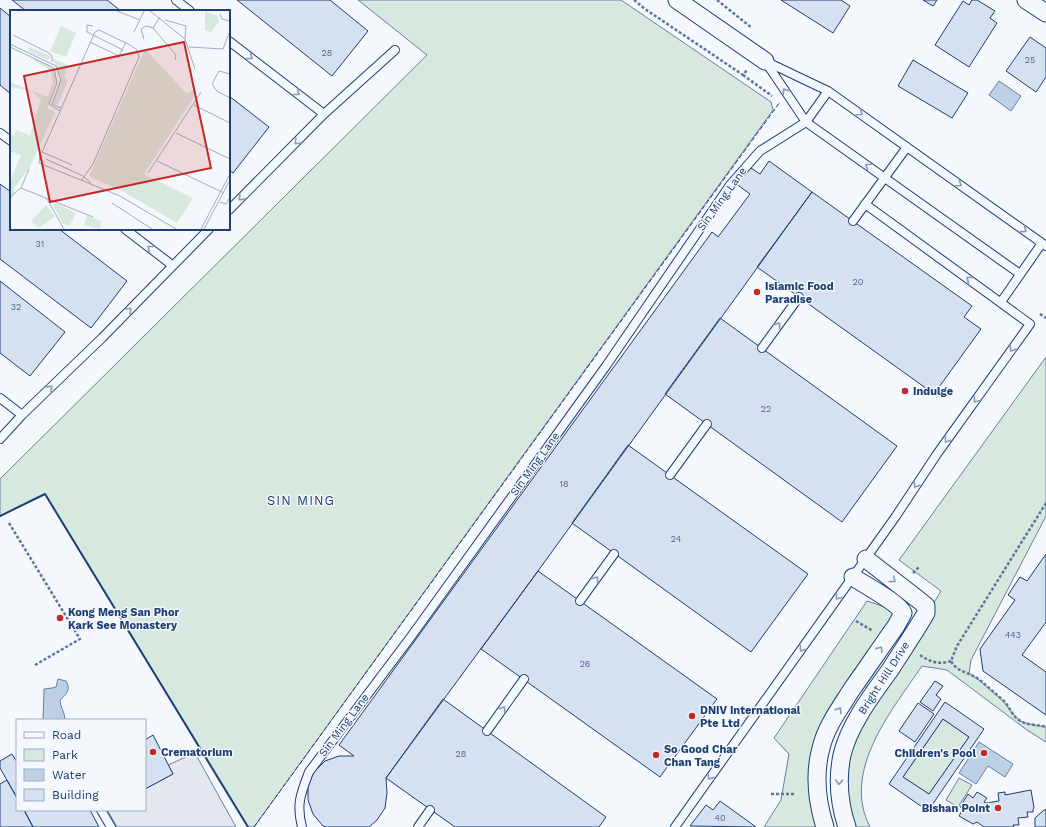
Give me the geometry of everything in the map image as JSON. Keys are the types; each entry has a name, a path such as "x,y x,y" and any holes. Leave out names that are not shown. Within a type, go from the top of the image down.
{"street":[{"path":"677,0 762,58"},
{"path":"1026,0 1046,13"},
{"name":"Bright Hill Drive","path":"847,827 842,811 839,791 842,754 848,737 861,713 906,646 926,613 926,606 866,559"},
{"name":"Bright Hill Drive","path":"825,827 820,812 817,787 818,761 825,736 837,712 896,626 903,613 902,610 891,602 853,577"},
{"path":"825,736 832,728 838,729 842,732 846,737 842,754"}],"lane":[{"path":"176,0 189,10"},
{"path":"230,42 324,114"},
{"path":"230,209 324,114 395,50"},
{"path":"762,58 828,91 1044,244 1020,274 1001,302"},
{"path":"762,58 806,122 1020,274"},
{"name":"Sin Ming Lane","path":"302,827 299,814 301,793 309,772 410,638 606,366 730,185 760,151 806,122 828,91"},
{"path":"0,133 10,140"},
{"path":"853,221 907,147"},
{"path":"675,827 866,559 941,449 1030,324 865,204"},
{"path":"126,230 172,265"},
{"path":"0,439 22,415 102,338 208,230"},
{"path":"762,348 799,297"},
{"path":"0,398 22,415"},
{"path":"670,475 707,424"},
{"path":"580,601 614,554"},
{"path":"487,731 524,679"},
{"path":"422,826 430,810"},
{"path":"102,811 111,827"}],"path":[{"path":"634,0 774,98"},
{"path":"743,75 762,58"},
{"path":"1046,503 956,646 951,660 953,665 959,671 969,673 1004,702 1020,721 1046,727"},
{"path":"9,523 80,639 35,665"},
{"path":"910,576 919,567"},
{"path":"856,621 872,630"},
{"path":"906,646 932,662 944,663 951,660"},
{"path":"771,794 796,794"}],"green space":[{"path":"358,0 621,0 771,102 773,110 254,827 248,827 45,494 0,516 0,479 427,55"},
{"path":"1046,357 1046,516 971,660 969,673 1004,702 1020,721 1046,727 1046,742 1027,730 947,670 922,666 885,722 874,742 866,763 862,784 863,806 870,827 847,827 843,754 941,591 899,560"},
{"path":"867,601 903,613 825,736 825,827 764,827 781,800 789,754 774,738"},
{"path":"943,719 969,737 929,794 903,777"},
{"path":"959,778 972,785 958,807 946,800"}],"shaded area":[{"path":"195,753 236,827 117,827 108,811 146,811 146,788 173,774 168,765"}],"water":[{"path":"999,81 1021,96 1011,111 989,95"},
{"path":"58,679 66,681 68,686 66,693 60,700 65,719 43,719 44,689 56,687"},
{"name":"Children's Pool","path":"979,742 1013,764 1005,777 988,766 976,784 959,773"}],"building":[{"path":"12,0 107,0 120,10 25,10"},
{"path":"237,0 330,0 368,31 332,76"},
{"path":"781,0 841,0 850,6 833,33"},
{"path":"923,0 937,0 933,6"},
{"path":"972,0 977,0 995,11 990,18 997,23 969,67 935,45 963,1 969,5"},
{"path":"0,8 10,16 10,93 0,85"},
{"path":"1030,37 1046,48 1046,77 1036,92 1006,71"},
{"path":"913,60 968,93 952,118 898,86"},
{"path":"230,97 269,127 233,173 230,171"},
{"path":"769,161 812,192 538,571 386,778 387,793 385,808 377,820 369,827 323,826 313,814 308,800 308,785 314,772 325,761 339,756 354,756 339,745 712,232 718,237 750,194 735,183 748,166 760,174"},
{"path":"0,184 10,191 10,230 60,230 127,281 91,328 0,259"},
{"path":"812,192 972,306 964,317 981,329 934,394 757,267"},
{"path":"0,281 65,332 30,376 0,353"},
{"path":"720,318 897,446 842,522 665,394"},
{"path":"628,445 808,574 751,652 572,523"},
{"path":"1046,554 1046,622 1022,655 1046,672 1046,715 983,671 980,649 1015,600 1008,595 1020,577 1027,581"},
{"path":"538,571 717,699 660,777 481,649"},
{"path":"935,681 943,686 936,695 941,699 933,711 920,702"},
{"path":"443,699 606,817 599,827 455,827 386,778"},
{"path":"945,702 984,729 928,811 889,784","holes":["943,719 969,737 929,794 903,777"]},
{"path":"918,703 934,714 915,742 899,731"},
{"name":"Crematorium","path":"153,735 173,774 146,788 146,739"},
{"path":"12,754 16,760 16,796 0,768 0,761"},
{"path":"7,780 16,796 16,811 25,811 33,827 0,827 0,784"},
{"name":"Bishan Point","path":"1031,790 1034,808 1033,812 1027,812 1028,817 1018,818 1019,825 1013,825 1014,827 984,827 977,822 973,824 959,816 963,809 960,807 968,794 973,798 977,792 987,798 984,802 986,803 999,801 998,793 1005,792 1005,795"},
{"path":"720,801 756,827 690,826 706,805 713,810"},
{"path":"1046,810 1046,827 1035,827 1035,818"},
{"path":"25,811 91,811 99,827 33,827"}],"fence":[{"path":"254,827 780,102"}],"wall":[{"path":"0,516 45,494 248,827"}],"place":[{"name":"Islamic Food Paradise","path":"757,292"},
{"name":"Indulge","path":"905,391"},
{"name":"Kong Meng San Phor Kark See Monastery","path":"60,618"},
{"name":"DNIV International Pte Ltd","path":"692,716"},
{"name":"Crematorium","path":"153,752"},
{"name":"Children's Pool","path":"984,753"},
{"name":"So Good Char Chan Tang","path":"656,755"},
{"name":"Bishan Point","path":"998,808"}],"district":[{"name":"SIN MING","path":"301,500"}]}
